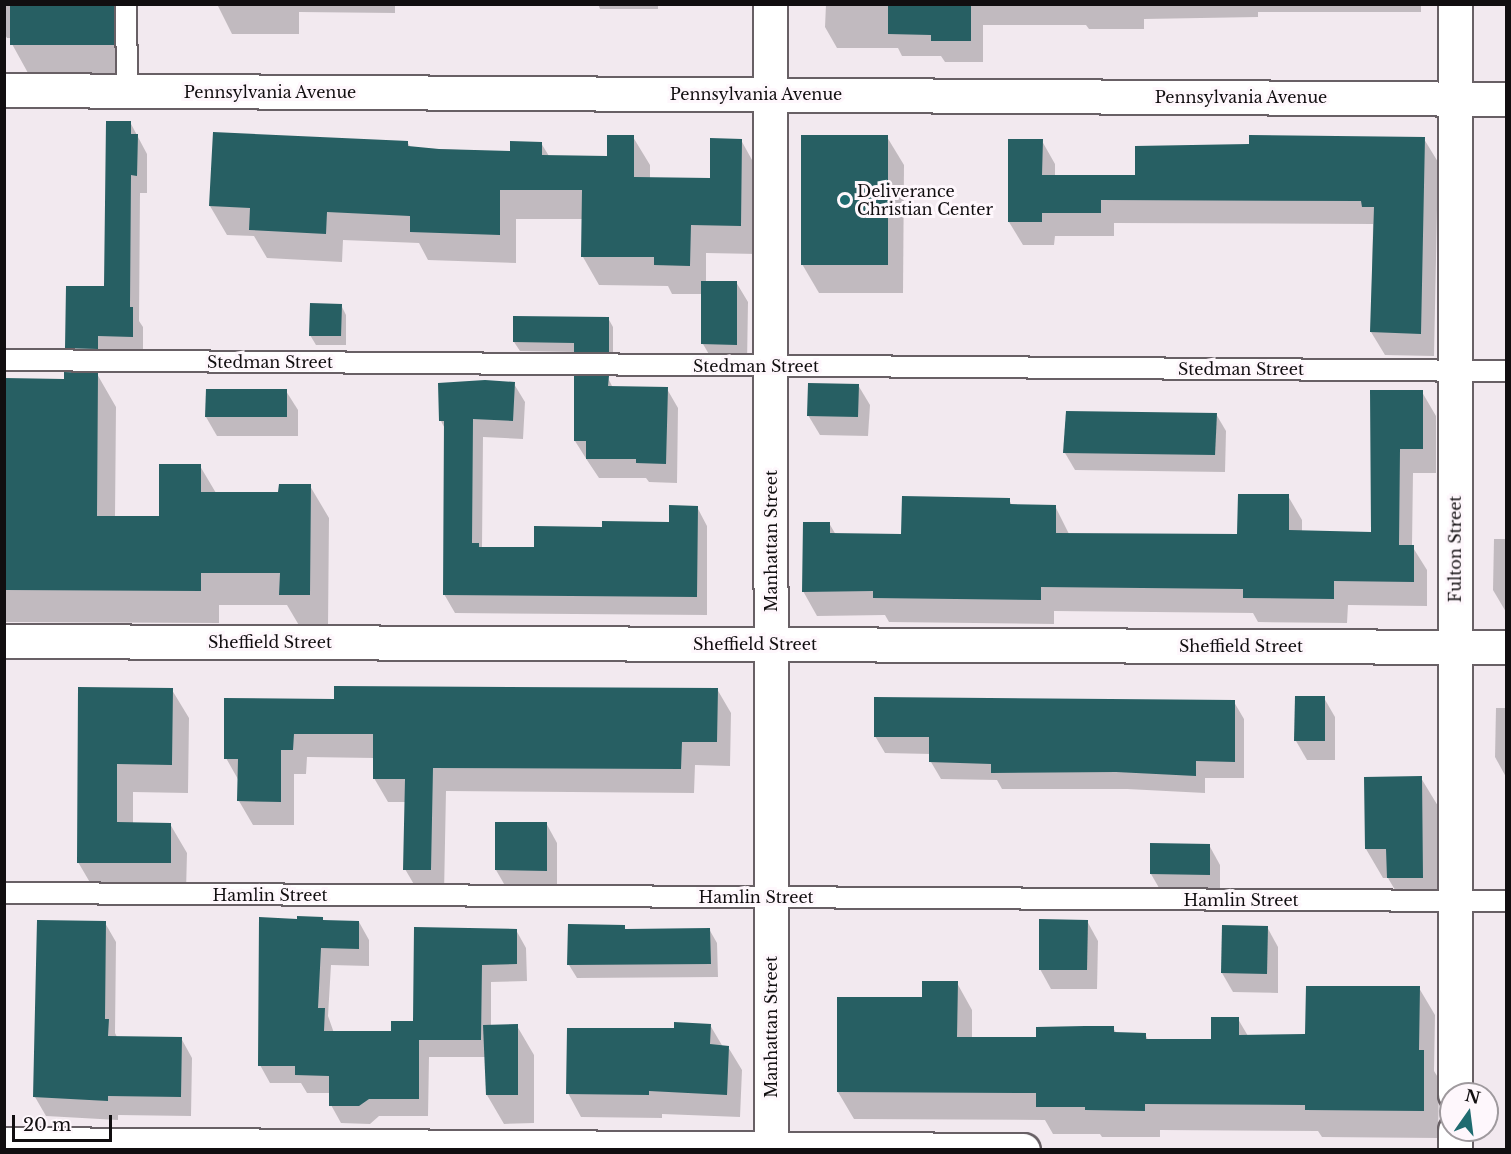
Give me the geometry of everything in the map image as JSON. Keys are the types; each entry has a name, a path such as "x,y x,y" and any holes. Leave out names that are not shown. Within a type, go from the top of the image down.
{"street":[{"name":"Manhattan Street","path":"770,4 771,1149"},
{"name":"Fulton Street","path":"1455,4 1455,1082"},
{"name":"Pennsylvania Avenue","path":"4,90 1506,99"},
{"name":"Sheffield Street","path":"4,641 1506,647"},
{"path":"4,1144 1023,1149"}],"lane":[{"path":"126,4 127,91"},
{"name":"Stedman Street","path":"4,360 1506,371"},
{"name":"Hamlin Street","path":"4,893 1506,901"}],"building":[{"path":"10,4 114,4 114,45 10,45"},
{"path":"888,4 971,4 971,41 931,41 931,35 888,34"},
{"path":"106,121 131,121 131,134 138,134 137,176 131,175 130,307 133,307 133,337 98,336 98,349 65,348 66,286 104,286"},
{"path":"213,132 408,141 408,146 439,149 510,151 510,141 542,142 542,155 607,156 607,135 634,135 634,177 710,178 710,138 742,139 741,226 691,225 690,266 654,265 654,257 581,257 582,190 500,190 500,235 410,232 410,216 327,212 326,234 249,230 250,208 209,206"},
{"name":"Deliverance Christian Center","path":"801,135 888,135 888,265 801,265"},
{"path":"1249,135 1425,137 1421,334 1370,332 1374,207 1362,207 1361,201 1101,200 1101,213 1042,213 1042,222 1008,222 1008,139 1043,139 1042,175 1135,175 1135,146 1249,144"},
{"path":"701,281 737,281 737,345 701,344"},
{"path":"310,303 342,304 341,336 309,336"},
{"path":"513,316 609,317 609,352 574,352 574,343 513,342"},
{"path":"64,372 98,373 97,516 159,516 159,464 201,464 201,492 278,492 279,484 311,484 310,595 279,595 280,573 201,573 201,591 4,590 4,378 64,379"},
{"path":"574,376 609,376 608,386 668,387 666,464 636,463 636,459 586,459 586,441 574,441"},
{"path":"485,380 515,382 513,421 473,419 472,543 479,543 479,547 534,547 534,526 602,527 602,521 669,522 669,505 698,506 697,597 443,595 444,421 439,421 438,383"},
{"path":"808,383 859,384 858,417 807,416"},
{"path":"206,389 287,389 287,417 205,417"},
{"path":"1370,390 1423,390 1423,449 1400,449 1399,545 1414,545 1414,582 1334,581 1334,599 1243,598 1243,589 1041,587 1041,600 873,598 873,591 802,592 803,522 830,522 830,533 901,534 902,496 1010,498 1010,504 1056,505 1056,533 1237,534 1238,494 1289,494 1289,530 1371,532"},
{"path":"1066,411 1217,413 1215,455 1063,453"},
{"path":"334,686 718,688 717,742 682,742 681,769 433,768 431,870 403,870 405,779 373,779 373,734 294,734 293,750 281,750 281,802 237,801 238,759 224,759 224,698 334,699"},
{"path":"78,687 173,688 172,765 117,764 117,822 171,823 171,863 77,863"},
{"path":"1295,696 1325,696 1325,741 1294,741"},
{"path":"874,697 1235,700 1235,762 1196,761 1196,776 1116,772 991,773 991,764 929,762 929,737 874,737"},
{"path":"1422,776 1423,878 1387,878 1386,849 1365,849 1364,777"},
{"path":"495,822 547,822 547,871 495,870"},
{"path":"1150,843 1210,844 1210,875 1150,874"},
{"path":"297,916 323,917 323,920 359,921 359,949 321,948 318,1008 325,1008 324,1031 391,1031 391,1021 413,1021 414,927 517,929 517,964 482,965 481,1040 419,1040 419,1099 369,1099 359,1106 329,1106 329,1076 295,1075 295,1066 258,1066 259,917 297,919"},
{"path":"1039,919 1088,920 1087,970 1039,970"},
{"path":"37,920 106,921 105,1019 109,1019 108,1036 182,1037 181,1097 108,1096 108,1101 33,1097"},
{"path":"568,924 625,925 625,929 710,928 711,964 567,965"},
{"path":"1222,925 1268,926 1267,974 1221,973"},
{"path":"922,981 958,981 957,1037 1036,1037 1036,1027 1114,1026 1114,1032 1146,1033 1146,1039 1211,1039 1211,1017 1239,1017 1239,1035 1305,1034 1306,986 1420,986 1419,1050 1424,1050 1424,1111 1305,1110 1305,1105 1145,1104 1145,1111 1085,1110 1085,1107 1036,1107 1036,1093 837,1092 837,997 922,997"},
{"path":"674,1022 711,1024 710,1044 729,1046 727,1095 649,1091 649,1095 566,1094 567,1028 674,1028"},
{"path":"518,1024 518,1095 486,1095 483,1025"}],"place":[{"name":"Deliverance Christian Center","path":"845,200"}]}
